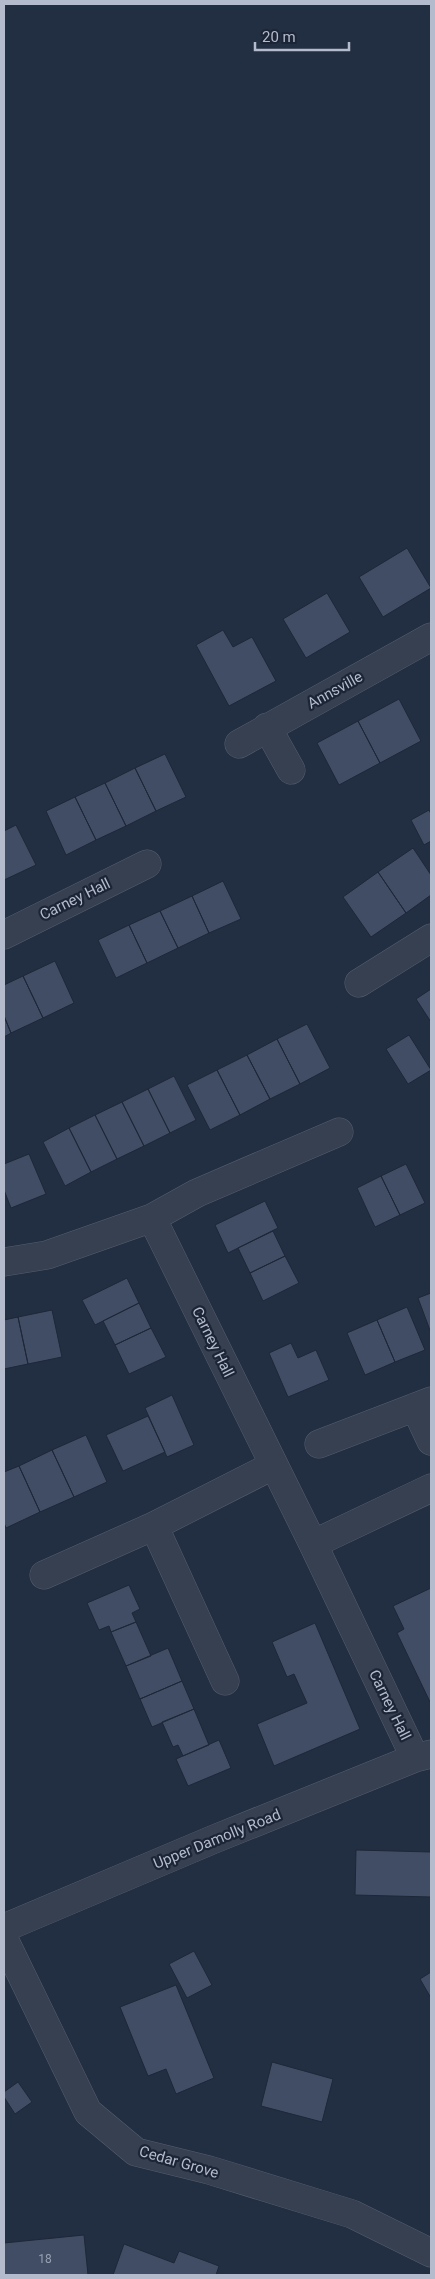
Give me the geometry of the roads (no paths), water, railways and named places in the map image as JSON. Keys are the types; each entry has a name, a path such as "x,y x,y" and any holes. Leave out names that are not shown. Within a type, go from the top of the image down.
{"street":[{"name":"Annsville","path":"239,744 431,637"},
{"path":"267,727 291,770"},
{"name":"Carney Hall","path":"4,935 147,864"},
{"path":"359,982 431,938"},
{"path":"4,1262 48,1255 152,1218 197,1193 339,1132"},
{"name":"Carney Hall","path":"152,1218 313,1544 423,1756"},
{"path":"320,1444 423,1404 431,1442"},
{"path":"44,1575 154,1526 274,1465"},
{"path":"313,1544 431,1488"},
{"path":"154,1526 225,1681"},
{"name":"Upper Damolly Road","path":"4,1928 212,1840 423,1756"},
{"name":"Cedar Grove","path":"4,1939 88,2112 136,2152 209,2170 352,2214 431,2254"}]}
